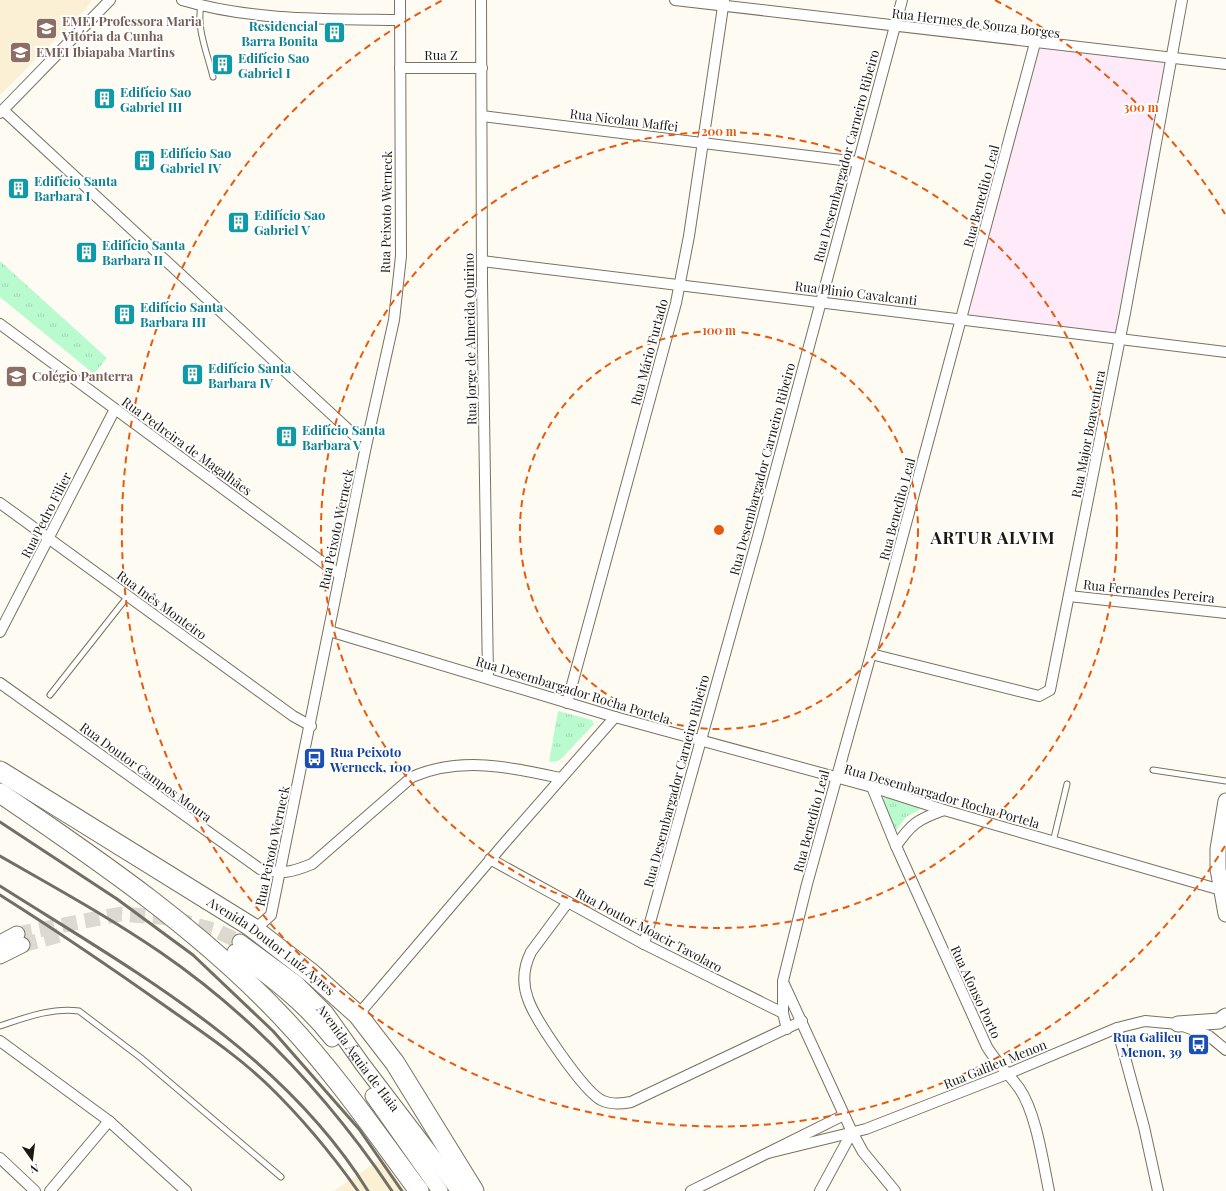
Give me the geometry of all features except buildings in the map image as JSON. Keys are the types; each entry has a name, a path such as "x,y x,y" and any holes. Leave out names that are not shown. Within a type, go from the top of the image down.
{"highway":[{"name":"Avenida Doutor Luíz Ayres","path":"0,771 250,926 311,973 358,1015 395,1063 474,1191"},
{"path":"0,793 157,905 237,974 285,1020 327,1070 419,1191"}],"main road":[{"path":"1226,801 1218,849 1218,869 1224,890 1226,914"},
{"path":"0,944 19,939 0,956"},
{"name":"Avenida Águia de Haia","path":"440,1191 355,1070 317,1020 287,990 238,947 296,983 326,1013 363,1065 459,1191"},
{"path":"1178,1024 1219,1021 1226,1016"}],"street":[{"path":"110,0 1,112 366,446"},
{"path":"182,0 201,6 288,18 400,20"},
{"name":"Rua Peixoto Werneck","path":"250,926 261,924 271,915 281,873 366,446 394,320 401,256 400,0"},
{"name":"Rua Jorge de Almeida Quirino","path":"481,0 482,261 488,678"},
{"name":"Rua Hermes de Souza Borges","path":"675,0 723,3 895,26 1226,64"},
{"name":"Rua Desembargador Carneiro Ribeiro","path":"644,944 758,536 902,0"},
{"name":"Rua Major Boaventura","path":"871,654 1039,696 1050,690 1120,338 1182,0"},
{"name":"Rua Mário Furtado","path":"567,703 676,303 703,143 723,3"},
{"name":"Rua Benedito Leal","path":"783,1013 783,982 835,778 871,654 1036,43"},
{"name":"Rua Z","path":"400,68 482,68"},
{"name":"Rua Nicolau Maffei","path":"482,116 858,162"},
{"name":"Rua Plinio Cavalcanti","path":"482,261 962,318 1226,352"},
{"name":"Rua Pedreira de Magalhães","path":"0,324 340,575"},
{"name":"Rua Pedro Filier","path":"0,632 115,409"},
{"name":"Rua Inês Monteiro","path":"0,503 292,716 311,726"},
{"name":"Rua Fernandes Pereira","path":"1069,596 1226,613"},
{"name":"Rua Desembargador Rocha Portela","path":"329,631 615,717 872,787 1053,842 1224,890"},
{"name":"Rua Doutor Campos Moura","path":"0,683 260,869 281,873"},
{"path":"358,1015 490,859 615,717"},
{"path":"281,873 312,864 412,777 423,772 454,766 484,765 525,770 560,778"},
{"name":"Rua Afonso Porto","path":"872,787 896,846 987,1047 996,1062 1020,1088 1028,1103 1049,1191"},
{"path":"896,846 907,830 916,822 926,816 944,810"},
{"name":"Rua Doutor Moacir Tavolaro","path":"490,859 644,944 783,1013"},
{"path":"568,902 526,961 524,972 525,986 528,999 542,1025 567,1062 593,1094 601,1100 611,1104 631,1102 802,1021"},
{"path":"783,982 852,1132 863,1152 895,1191"},
{"path":"783,1013 787,1029"},
{"name":"Rua Galileu Menon","path":"768,1152 866,1128 1007,1074 1117,1028 1145,1021 1178,1024 1209,1036 1226,1050"},
{"path":"1117,1028 1144,1128 1158,1191"},
{"path":"0,1041 108,1121 186,1191"},
{"name":"Rua Galileu Menon","path":"691,1191 844,1115"},
{"path":"50,1191 108,1121"},
{"path":"820,1191 852,1132"},
{"path":"0,1158 35,1191"}],"lane":[{"path":"201,6 199,14 200,25 213,77"},
{"path":"50,695 128,596"},
{"path":"1153,770 1226,781"},
{"path":"1053,842 1067,784"},
{"path":"0,1026 48,1012 68,1009 79,1011 141,1058 281,1177"}],"shaded area":[{"path":"0,0 92,0 86,9 0,95"},
{"path":"1035,43 1171,58 1120,338 962,318"},
{"path":"382,1158 405,1191 334,1191"}],"green space":[{"path":"0,261 107,358 94,374 0,297"},
{"path":"558,711 592,720 594,724 563,757 558,761 549,762"},
{"path":"885,797 921,809 906,817 895,832 882,801"}],"tunnel":[{"path":"17,934 121,914 171,918 217,931 240,942"},
{"path":"22,945 60,935"}],"railway":[{"path":"0,822 117,899 193,955 273,1031 359,1129 402,1191"},
{"path":"0,856 81,902 141,939 194,977 226,1003 257,1031 316,1092 343,1124 392,1191"},
{"path":"0,886 153,983 202,1018 249,1056 293,1097 333,1141 368,1191"},
{"path":"0,895 127,979 232,1054 281,1097 327,1149 358,1191"}],"place":[{"name":"EMEI Professora Maria Vitória da Cunha","path":"46,28"},
{"name":"Residencial Barra Bonita","path":"334,33"},
{"name":"EMEI Ibiapaba Martins","path":"20,52"},
{"name":"Edifício Sao Gabriel I","path":"222,65"},
{"name":"Edifício Sao Gabriel III","path":"105,99"},
{"name":"Edifício Sao Gabriel IV","path":"144,160"},
{"name":"Edifício Santa Barbara I","path":"19,188"},
{"name":"Edifício Sao Gabriel V","path":"239,222"},
{"name":"Edifício Santa Barbara II","path":"86,252"},
{"name":"Edifício Santa Barbara III","path":"125,314"},
{"name":"Edifício Santa Barbara IV","path":"192,375"},
{"name":"Colégio Panterra","path":"16,376"},
{"name":"Edifício Santa Barbara V","path":"287,437"},
{"name":"Rua Peixoto Werneck, 100","path":"315,759"},
{"name":"Rua Galileu Menon, 39","path":"1198,1044"}],"district":[{"name":"ARTUR ALVIM","path":"993,538"}]}
